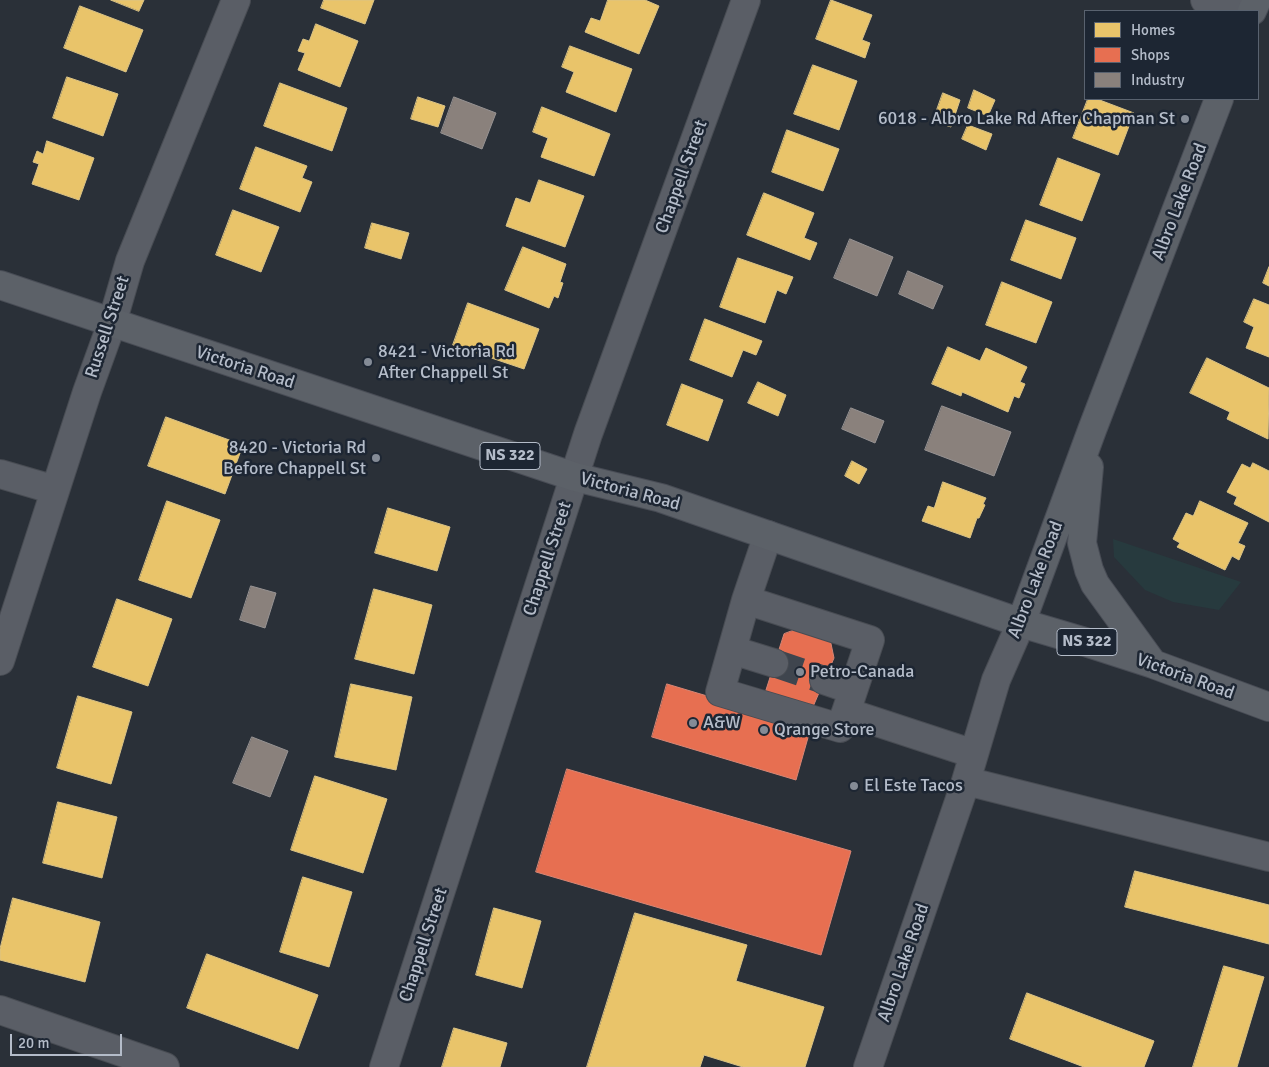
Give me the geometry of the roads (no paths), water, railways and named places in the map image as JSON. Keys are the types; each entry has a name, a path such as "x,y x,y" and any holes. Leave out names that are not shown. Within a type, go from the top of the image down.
{"main road":[{"name":"Albro Lake Road","path":"1021,623 1092,430 1219,100"},
{"name":"Victoria Road","path":"0,285 574,477 661,498 1021,623 1153,664 1265,707"},
{"path":"1092,430 1082,543 1089,570 1095,584 1153,664"}],"street":[{"name":"Russell Street","path":"0,661 54,490 112,323 130,261 236,0"},
{"name":"Chappell Street","path":"384,1067 588,434 746,0"},
{"path":"1205,0 1232,10"},
{"path":"0,474 54,490"},
{"path":"746,600 870,640 840,728 720,692 746,600 768,535"},
{"name":"Albro Lake Road","path":"868,1067 966,781 996,680 1021,623"},
{"path":"732,650 774,663"},
{"path":"824,680 849,701 974,754"},
{"path":"966,781 1269,857"},
{"path":"0,1010 165,1067"}],"tunnel":[{"path":"774,663 824,680"}],"place":[{"name":"6018 - Albro Lake Rd After Chapman St","path":"1185,119"},
{"name":"8421 - Victoria Rd After Chappell St","path":"368,362"},
{"name":"8420 - Victoria Rd Before Chappell St","path":"376,458"},
{"name":"Petro-Canada","path":"800,672"},
{"name":"A&W","path":"693,723"},
{"name":"Qrange Store","path":"764,730"},
{"name":"El Este Tacos","path":"854,786"}]}
